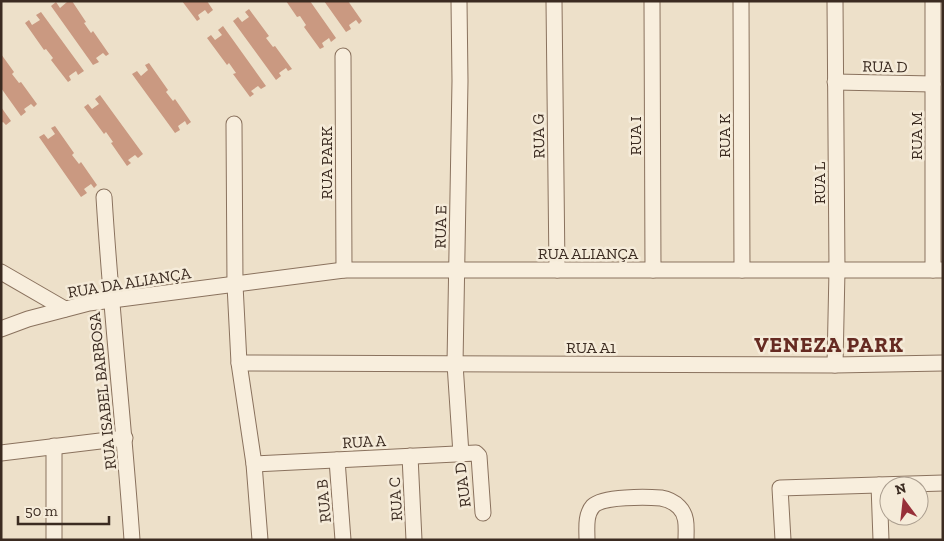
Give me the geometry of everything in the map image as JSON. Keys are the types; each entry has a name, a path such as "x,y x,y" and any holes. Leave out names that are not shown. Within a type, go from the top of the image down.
{"street":[{"name":"RUA E","path":"459,1 460,81 455,364 468,453"},
{"name":"RUA G","path":"554,1 557,270"},
{"name":"RUA I","path":"652,1 653,270"},
{"name":"RUA K","path":"741,1 742,270"},
{"name":"RUA L","path":"835,1 837,270 835,365"},
{"name":"RUA M","path":"933,1 933,84 938,270"},
{"name":"RUA PARK","path":"343,56 344,270"},
{"name":"RUA D","path":"835,82 933,84"},
{"path":"234,124 235,284 239,363 254,464 260,540"},
{"name":"RUA ISABEL BARBOSA","path":"104,197 110,299 125,438 132,540"},
{"name":"RUA ALIANÇA","path":"235,284 344,270 938,270"},
{"path":"1,272 65,309"},
{"name":"RUA DA ALIANÇA","path":"1,329 28,319 89,303 235,284"},
{"name":"RUA A1","path":"239,363 835,365 943,363"},
{"path":"1,453 125,438"},
{"path":"54,446 54,540"},
{"name":"RUA D","path":"468,453 479,456 483,513"},
{"name":"RUA A","path":"254,464 468,453"},
{"name":"RUA C","path":"410,456 414,540"},
{"name":"RUA B","path":"337,460 343,540"},
{"path":"929,483 943,483"},
{"path":"783,540 780,488 879,485"},
{"path":"587,540 590,511 599,502 609,499 663,498 674,503 684,514 686,520 686,540"},
{"path":"880,526 881,540"}],"building":[{"path":"66,1 72,1 86,22 84,23 91,33 93,31 109,54 106,56 103,53 96,58 99,62 93,65 51,6 56,2 60,8"},
{"path":"182,1 207,1 213,10 208,14 205,10 198,15 200,19 197,21"},
{"path":"286,1 310,1 336,38 331,42 329,38 322,43 324,47 320,49 304,27 306,25 300,16 297,17"},
{"path":"324,1 348,1 362,21 359,24 356,20 349,25 351,29 346,32"},
{"path":"249,9 269,36 266,38 273,47 275,46 292,69 288,71 286,68 279,73 281,76 276,80 233,21 238,17 242,22 249,17 245,12"},
{"path":"41,12 84,71 78,75 76,71 69,76 71,80 68,82 51,60 53,58 46,49 44,50 25,23 29,20 32,25 40,20 36,15"},
{"path":"223,26 266,86 261,89 258,86 251,91 254,94 250,97 233,74 236,73 229,63 227,65 207,38 211,35 215,40 222,35 218,30"},
{"path":"1,54 14,72 12,74 19,83 21,82 37,104 34,107 31,104 24,109 26,112 21,116 1,88"},
{"path":"149,63 168,90 166,92 173,101 175,99 191,122 187,125 185,121 178,126 180,130 175,133 132,74 137,71 141,76 148,70 145,65"},
{"path":"100,95 143,154 138,158 135,155 128,160 131,163 127,166 111,143 113,142 106,132 104,134 84,107 88,104 92,109 99,104 95,99"},
{"path":"1,107 11,121 6,125 3,122 1,123"},
{"path":"55,126 74,153 72,155 79,164 81,162 97,185 94,188 91,184 84,189 87,193 81,197 39,137 44,134 48,139 55,134 51,128"}],"district":[{"name":"VENEZA PARK","path":"829,345"}]}
